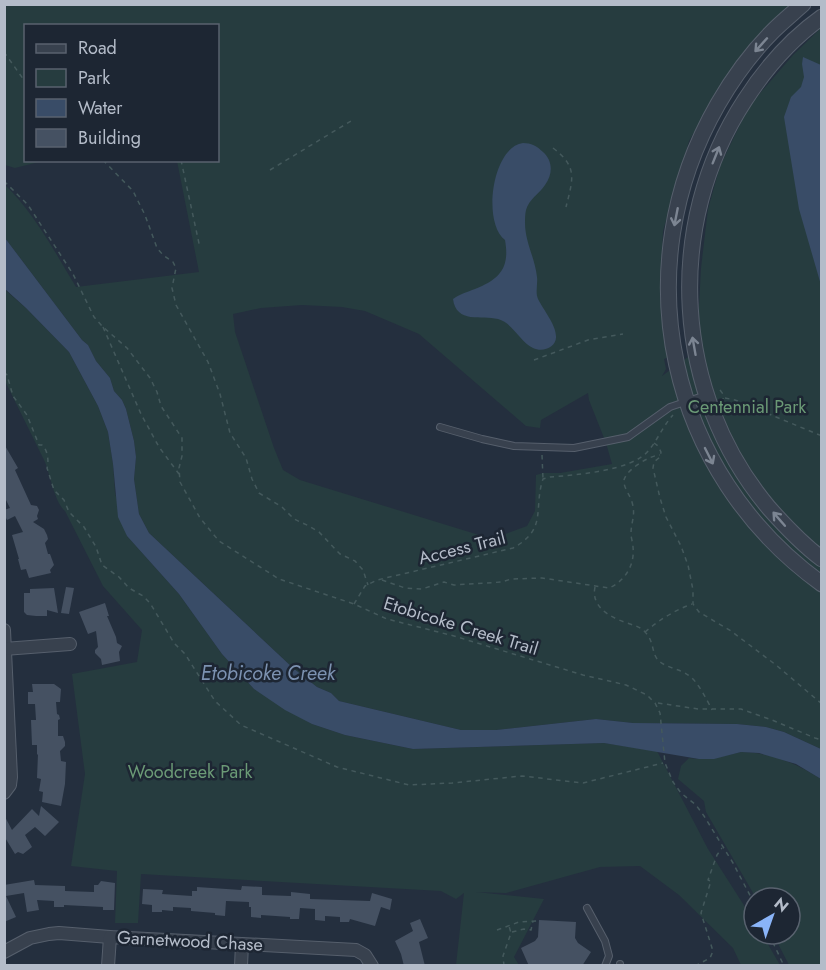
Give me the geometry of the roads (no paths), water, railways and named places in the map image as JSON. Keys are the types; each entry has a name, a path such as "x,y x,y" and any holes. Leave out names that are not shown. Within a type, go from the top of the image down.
{"street":[{"path":"803,4 773,31 754,53 719,102 698,144 682,187 671,245 669,302 671,336 686,402 715,467 728,489 768,539 784,555 822,584"},
{"path":"822,17 787,47 767,69 726,132 711,166 697,213 689,274 692,335 696,357 712,392 722,434 747,480 784,525 822,559"},
{"path":"4,630 11,777 10,785 4,793"},
{"path":"5,650 70,644"},
{"name":"Garnetwood Chase","path":"4,952 30,938 59,933 356,950 365,955 372,966"},
{"path":"108,966 110,937"},
{"path":"241,966 242,944"}],"lane":[{"path":"440,427 514,446 574,448 628,437 670,407 712,392"},
{"path":"587,908 605,940 609,956 605,966"}],"water":[{"path":"803,57 821,65 821,285 799,209 784,117 791,97 801,87 804,77"},
{"path":"523,143 531,144 541,150 549,159 551,168 548,181 529,203 525,216 525,230 537,277 537,296 552,322 556,336 552,346 541,350 524,342 503,321 464,315 455,307 453,299 491,281 504,265 505,240 498,231 494,218 492,203 494,187 504,157 512,148"},
{"name":"Etobicoke Creek","path":"5,238 88,345 96,361 110,378 114,391 122,400 134,441 136,457 134,479 139,514 149,533 293,668 317,687 331,693 339,701 461,730 496,730 596,719 633,723 737,724 766,727 784,732 821,749 821,779 796,764 759,753 741,752 714,759 699,759 604,743 413,749 345,735 312,724 285,710 254,689 222,654 179,594 127,536 118,517 108,432 98,406 69,352 5,289"}],"park label":[{"name":"Centennial Park","path":"747,407"},
{"name":"Woodcreek Park","path":"190,772"}]}
